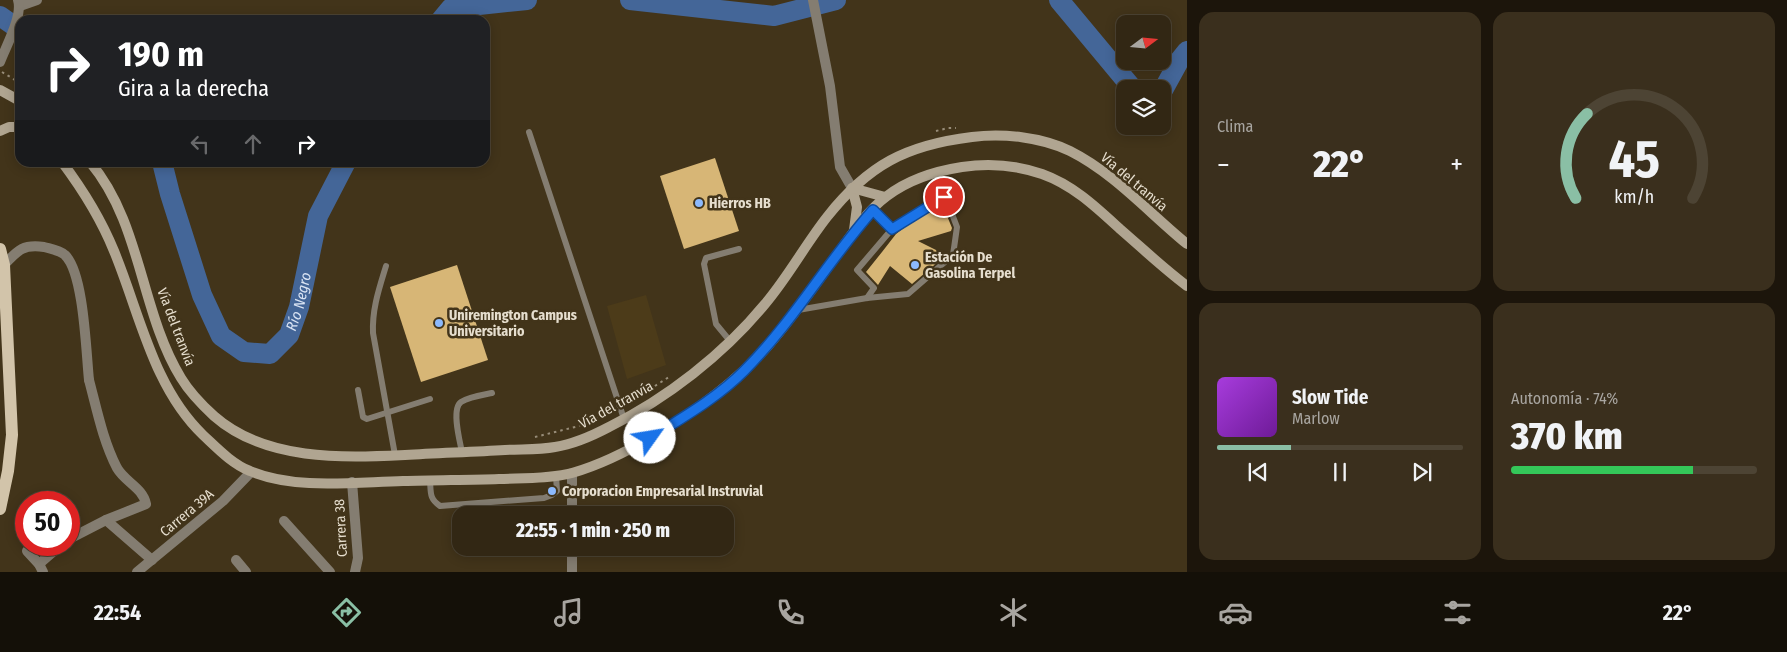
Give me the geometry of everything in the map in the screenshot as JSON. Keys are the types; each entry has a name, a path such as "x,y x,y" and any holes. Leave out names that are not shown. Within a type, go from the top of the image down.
{"main road":[{"path":"0,90 15,98"},
{"path":"0,131 9,127 15,127"},
{"name":"Vía del tranvía","path":"93,167 113,197 130,233 156,320 171,357 182,379 198,400 232,429 248,439 263,444 312,453 354,456 554,447 581,440 624,419 674,388 730,341 766,304 826,219 852,188 868,174 911,150 939,142 988,135 1047,142 1069,150 1114,180 1187,244"},
{"path":"66,167 80,185 96,212 114,249 157,365 170,394 188,420 226,456 251,472 284,481 301,483 536,478 572,473 619,454 650,438 685,416 742,372 798,310 854,231 885,197 909,183 936,172 975,165 1000,165 1022,168 1062,183 1086,198 1166,270 1187,286"},
{"path":"854,231 857,207 852,188 885,197"},
{"path":"0,249 4,265 12,435 6,485 0,509"}],"street":[{"path":"19,3 37,0"},
{"path":"813,0 830,86 840,167 852,188"},
{"path":"1,57 15,24"},
{"path":"4,265 19,249 31,245 55,249 65,256 74,269 79,286 89,380 104,438 118,470 144,497 146,504 106,520 80,533"},
{"name":"Carrera 39A","path":"137,572 223,501 251,472"},
{"path":"572,473 572,506"},
{"name":"Carrera 38","path":"352,482 358,558 356,572"},
{"path":"106,520 152,560"},
{"path":"284,521 330,572"},
{"path":"32,556 41,568 51,556"},
{"path":"572,556 572,572"},
{"path":"236,560 246,572"}],"lane":[{"path":"529,132 624,419"},
{"path":"798,310 868,298 908,294 952,255 957,227 936,172"},
{"path":"868,298 874,288 857,270 892,229 944,197"},
{"path":"873,210 892,229"},
{"path":"730,341 716,324 704,264 706,258 739,249"},
{"path":"386,266 373,308 372,320 395,455"},
{"path":"358,390 363,417 367,419 430,399"},
{"path":"462,452 456,411 458,404 492,393"},
{"path":"430,480 433,500 440,506 544,498 557,491 556,476"}],"path":[{"path":"0,71 15,80"},
{"path":"533,438 579,426 621,408 675,373"}],"shaded area":[{"path":"646,295 666,365 627,379 607,306"}],"building":[{"name":"Hierros HB","path":"715,158 739,231 684,249 660,176"},
{"path":"943,206 952,228 951,231 918,241 936,250 939,261 912,284 890,266 878,285 866,272 896,234 925,214"},
{"name":"Uniremington Campus Universitario","path":"457,265 488,360 421,382 390,287"}],"waterway":[{"name":"Río Negro","path":"445,15 451,8 527,0"},
{"name":"Río Negro","path":"630,0 774,16 836,0"},
{"name":"Río Negro","path":"1059,0 1126,80"},
{"name":"Río Negro","path":"0,16 15,26"},
{"name":"Río Negro","path":"1169,80 1187,51"},
{"name":"Río Negro","path":"163,167 202,295 221,336 244,352 270,354 289,335 299,307 318,216 343,167"}],"place":[{"name":"Hierros HB","path":"699,203"},
{"name":"Estación De Gasolina Terpel","path":"915,265"},
{"name":"Uniremington Campus Universitario","path":"439,323"},
{"name":"Corporacion Empresarial Instruvial","path":"552,491"}],"route":[{"path":"650,438 713,396 742,372 798,310 854,231 873,210 892,229 944,197"}]}
